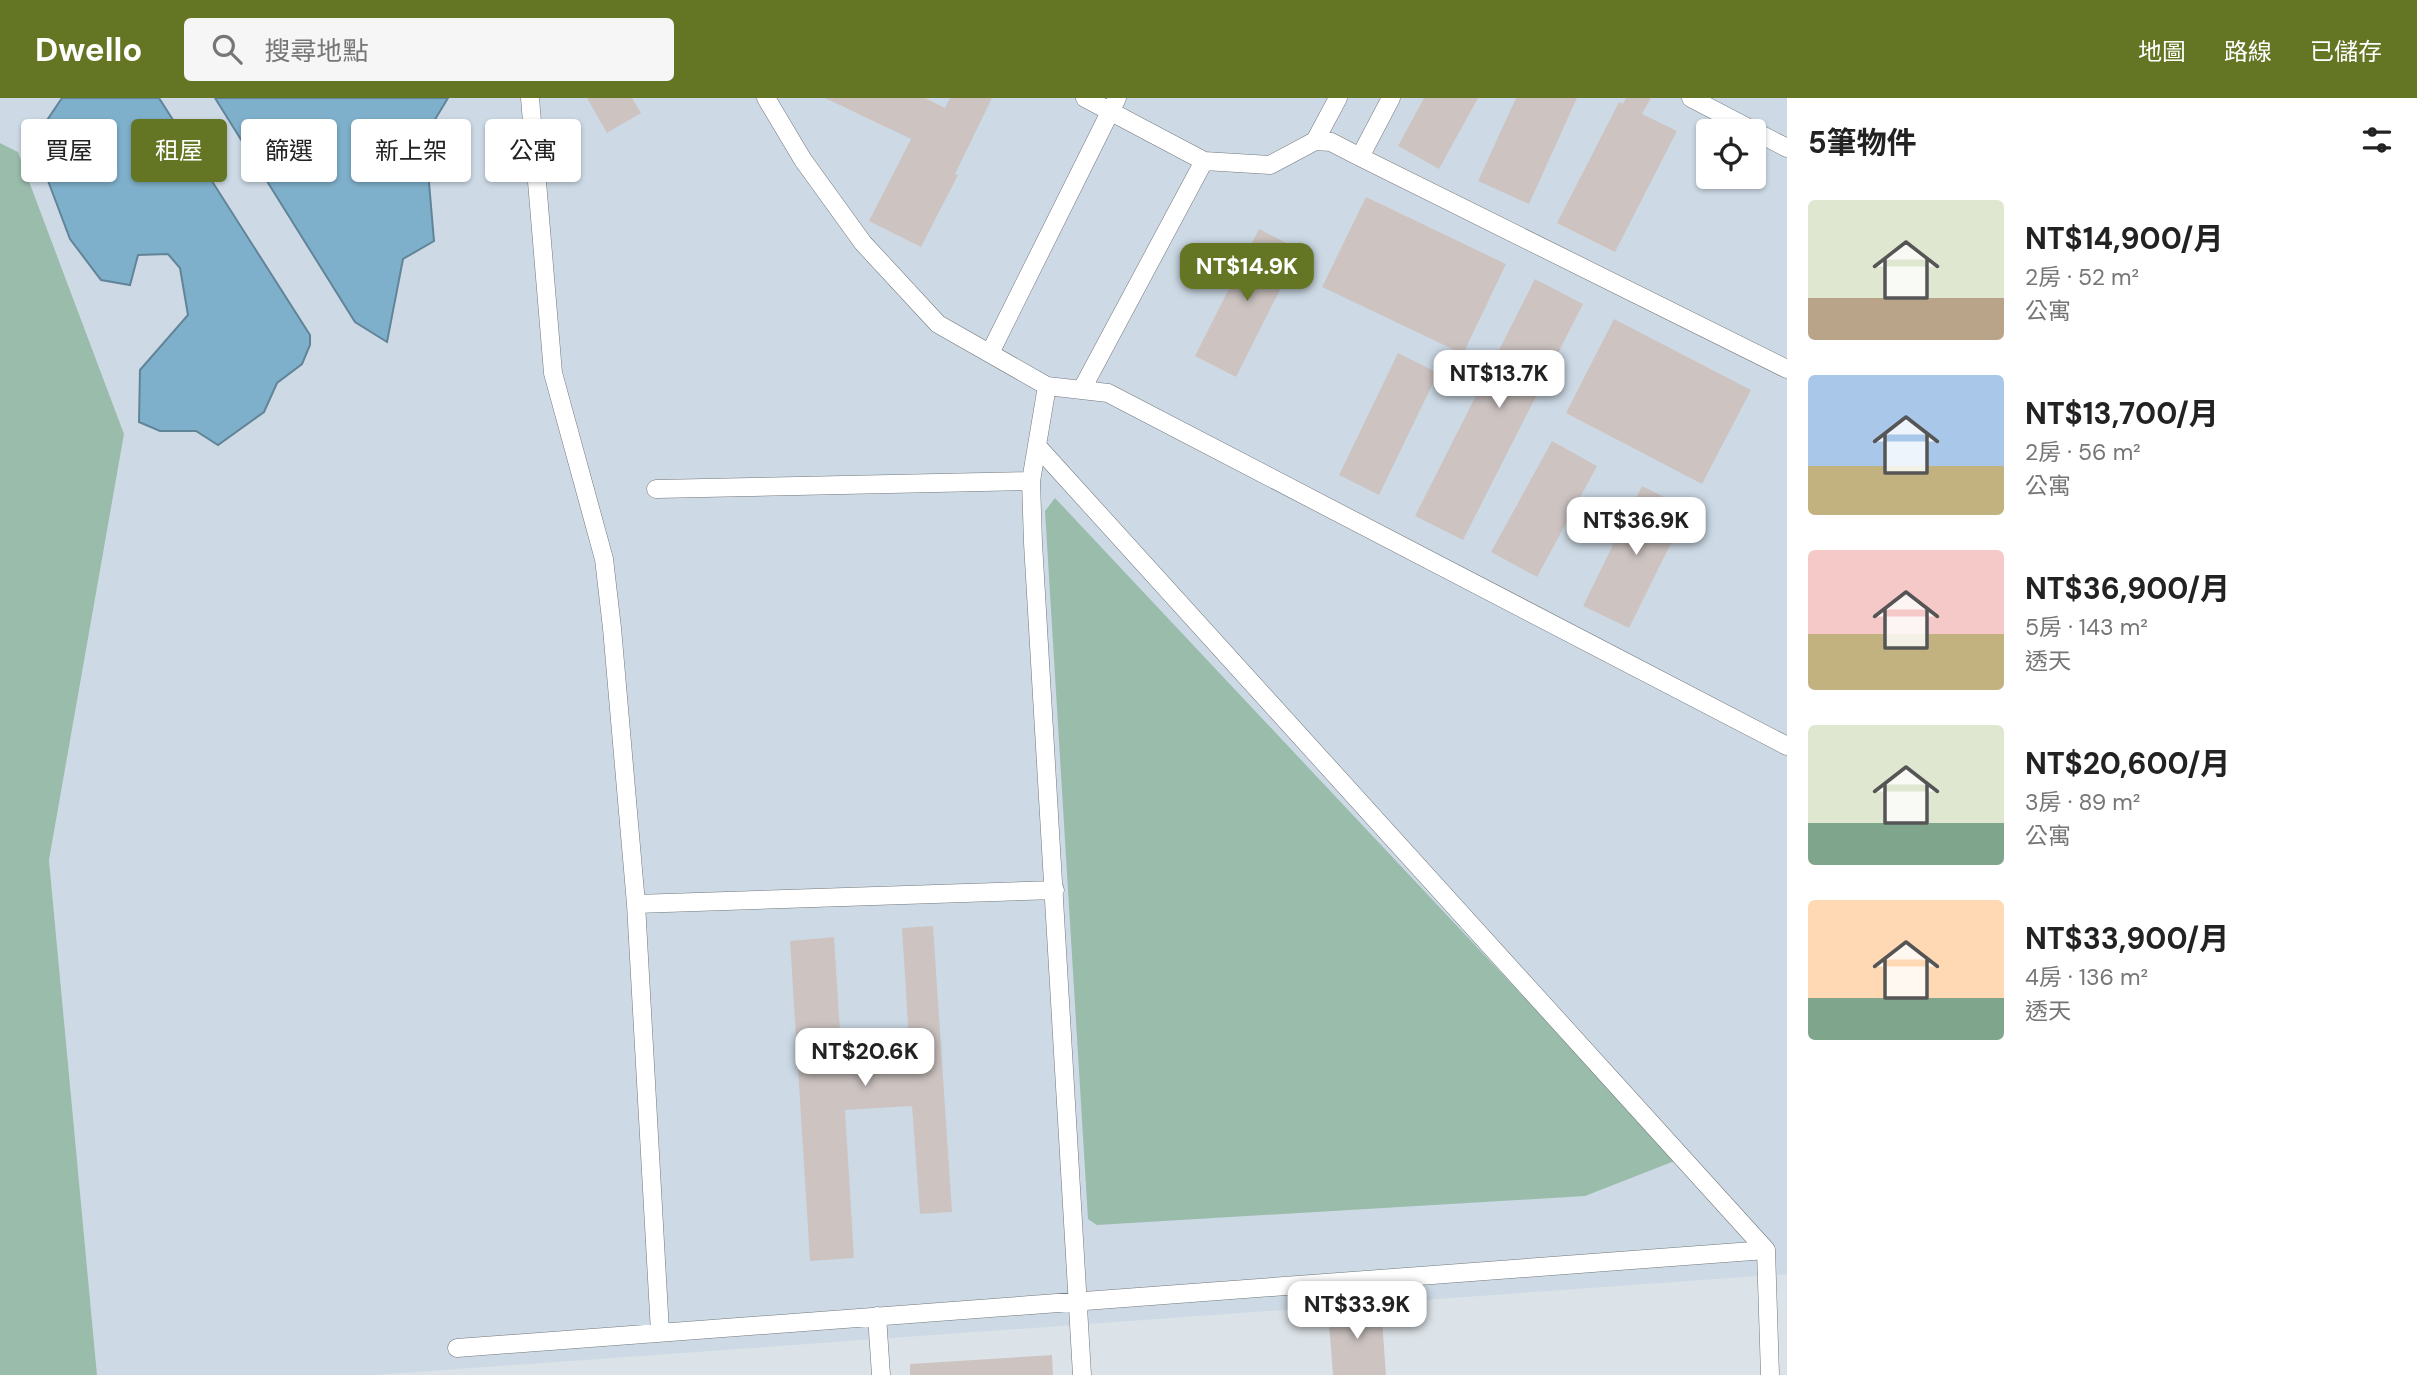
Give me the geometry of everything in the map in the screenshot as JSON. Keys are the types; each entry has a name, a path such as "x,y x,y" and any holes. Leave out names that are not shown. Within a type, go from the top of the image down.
{"lane":[{"path":"530,98 553,373 604,559 612,628 636,904 660,1332"},
{"path":"766,98 803,160 863,243 938,324 1048,386 1108,393 1787,746"},
{"path":"1085,98 1114,105 1205,161 1270,165 1315,141 1331,142 1787,369"},
{"path":"1315,141 1338,98"},
{"path":"1360,157 1391,98"},
{"path":"1692,98 1787,148"},
{"path":"990,353 1114,105"},
{"path":"1082,389 1205,161"},
{"path":"1048,386 1031,481 1033,543 1082,1375"},
{"path":"1038,447 1766,1250 1770,1375"},
{"path":"656,489 1031,481"},
{"path":"636,904 1055,890"},
{"path":"457,1348 1766,1250"},
{"path":"877,1316 881,1375"}],"shaded area":[{"path":"0,98 1787,98 1787,1274 375,1375 97,1375 49,860 124,434 29,182 117,182 117,119 21,119 21,160 18,152 0,143"}],"green space":[{"path":"0,143 18,152 21,160 21,182 29,182 124,434 49,860 97,1375 0,1375"},
{"path":"1055,498 1677,1160 1585,1196 1097,1225 1088,1219 1045,511"}],"water":[{"path":"62,98 159,98 172,119 131,119 131,182 213,182 310,335 310,345 302,364 277,383 264,412 218,445 196,431 160,431 139,422 140,370 188,315 180,268 168,254 138,255 130,285 101,280 70,239 48,182 117,182 117,119 48,119"},
{"path":"215,98 448,98 435,119 351,119 351,182 429,182 434,241 403,259 387,342 355,322 268,182 337,182 337,119 241,119 241,140"}],"building":[{"path":"587,98 632,98 641,113 607,133"},
{"path":"825,98 925,98 945,108 950,98 992,98 955,174 958,175 921,247 869,221 911,139"},
{"path":"1424,98 1478,98 1439,169 1398,146"},
{"path":"1516,98 1577,98 1529,204 1478,181"},
{"path":"1626,98 1651,98 1642,114 1677,131 1615,252 1557,223 1619,102 1623,104"},
{"path":"1366,197 1506,264 1463,354 1322,287"},
{"path":"1259,229 1300,250 1236,377 1195,356"},
{"path":"1535,279 1583,304 1463,540 1415,516"},
{"path":"1614,319 1751,390 1702,484 1566,413"},
{"path":"1398,353 1438,373 1379,495 1339,475"},
{"path":"1552,441 1597,466 1537,577 1491,552"},
{"path":"1642,486 1688,509 1629,628 1583,606"},
{"path":"933,926 952,1212 920,1214 912,1106 845,1110 854,1258 810,1261 790,941 834,937 842,1062 910,1057 902,928"},
{"path":"1381,1306 1386,1375 1333,1375 1328,1310"},
{"path":"1052,1355 1053,1375 910,1375 910,1364"}]}
